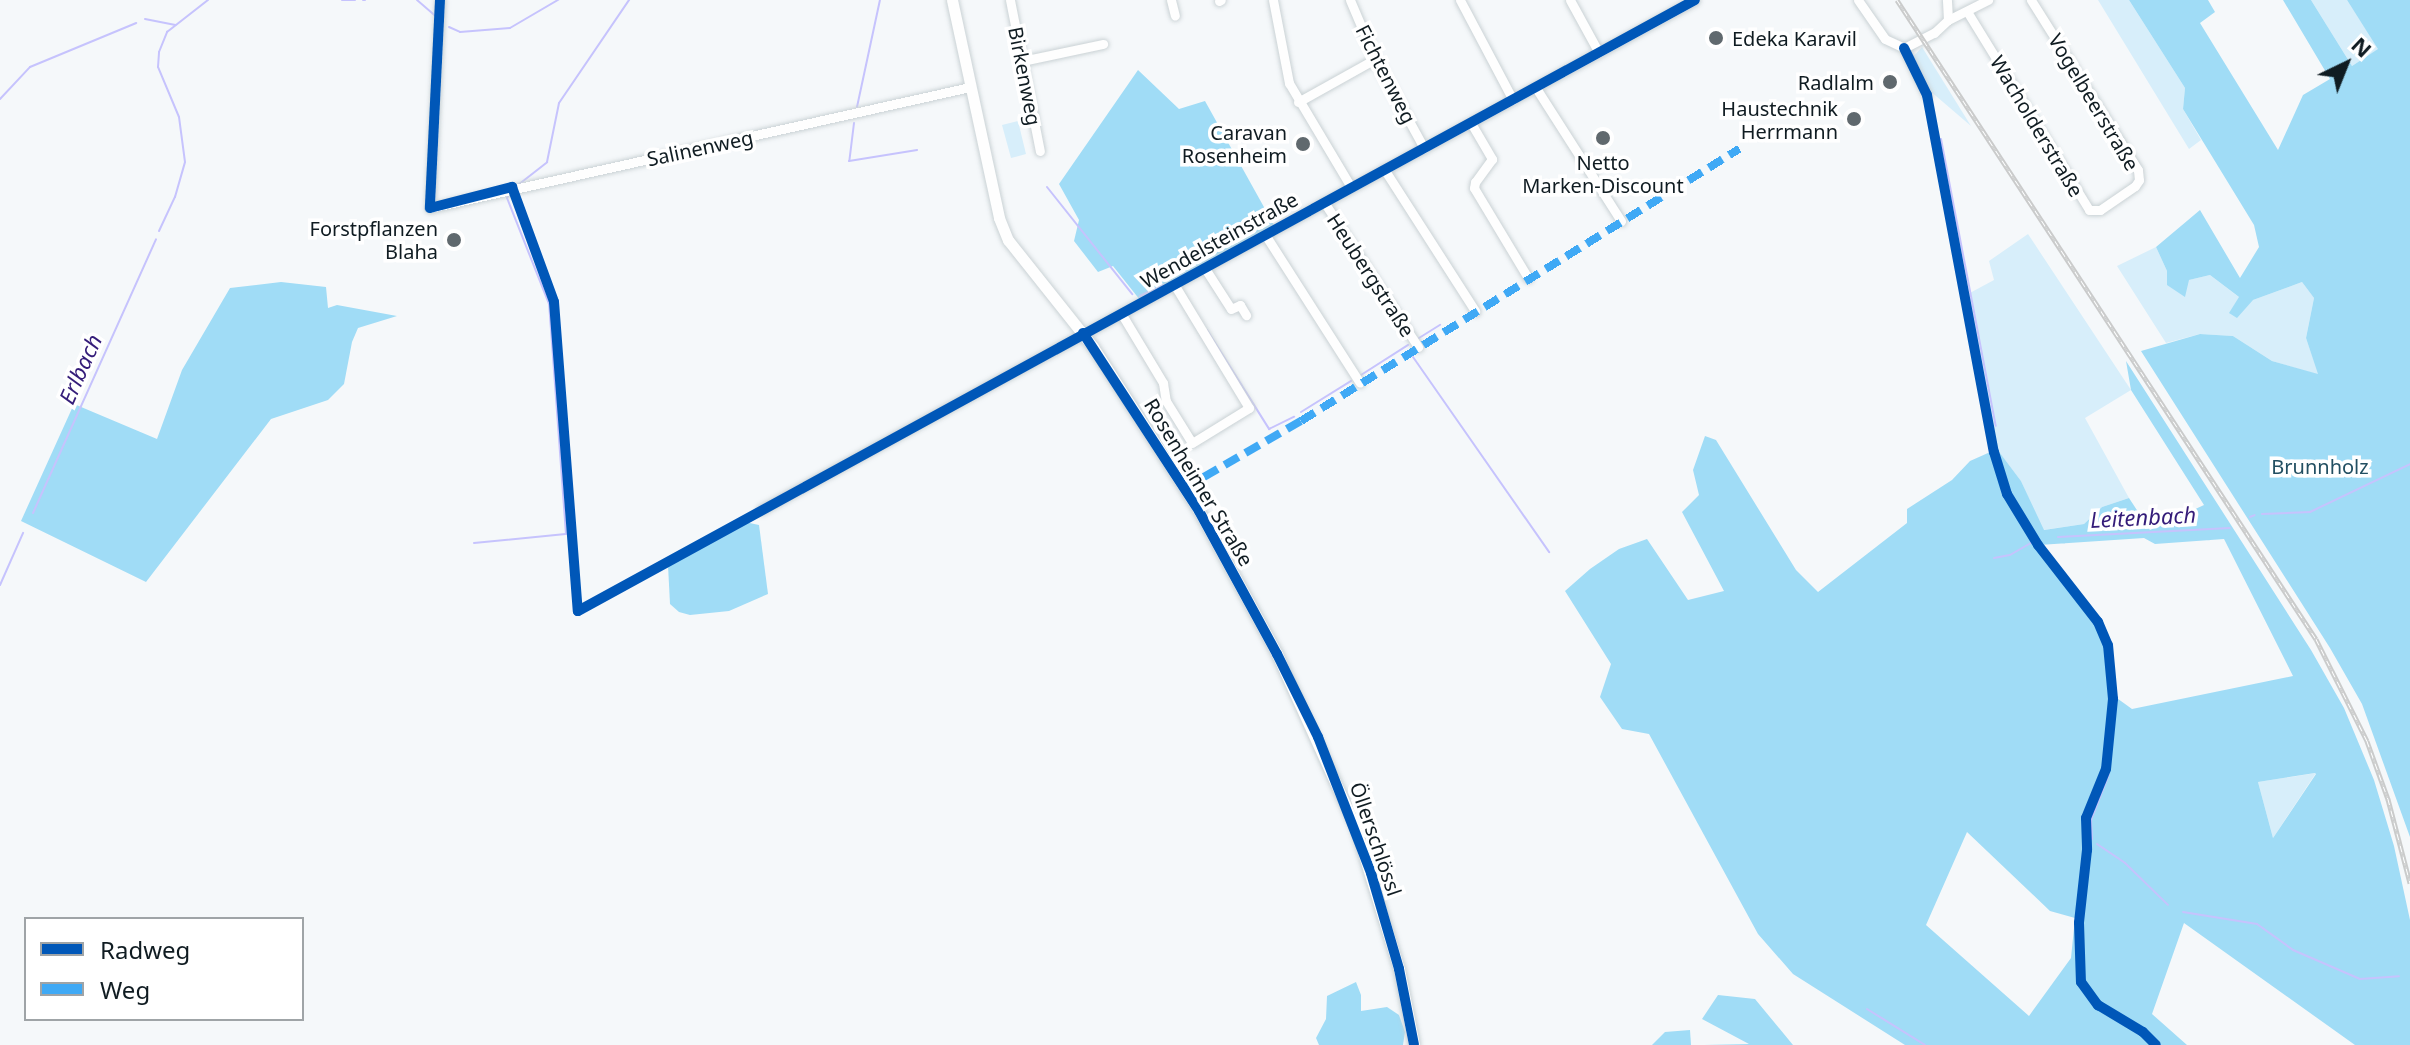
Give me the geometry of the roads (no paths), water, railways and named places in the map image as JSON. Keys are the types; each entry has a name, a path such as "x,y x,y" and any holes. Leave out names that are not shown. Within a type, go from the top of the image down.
{"street":[{"name":"Salinenweg","path":"440,0 430,208 970,87"},
{"name":"Rosenheimer Straße","path":"952,0 999,218 1008,240 1083,333 1199,511 1277,654"},
{"name":"Birkenweg","path":"1010,0 1040,151"},
{"path":"1171,0 1175,16"},
{"path":"1273,0 1279,45 1298,102 1351,187"},
{"name":"Fichtenweg","path":"1350,0 1375,59 1424,148"},
{"path":"1460,0 1513,100"},
{"path":"1570,0 1599,53"},
{"path":"1858,0 1885,39 1904,48 1927,95"},
{"path":"1947,0 1948,20"},
{"path":"1904,48 1939,29 1948,20 1968,13 1988,0"},
{"name":"Vogelbeerstraße","path":"2031,0 2138,170 2139,183 2118,198"},
{"name":"Wendelsteinstraße","path":"761,510 1083,333 1206,270 1692,1"},
{"name":"Wacholderstraße","path":"1968,13 2089,210 2100,210 2118,198"},
{"path":"1022,61 1103,44"},
{"path":"1298,102 1375,59"},
{"path":"1536,88 1621,221"},
{"path":"1471,123 1492,159 1474,188 1528,278"},
{"path":"1384,169 1475,311"},
{"name":"Heubergstraße","path":"1324,202 1418,347"},
{"path":"1266,236 1360,383"},
{"path":"1206,270 1231,309 1240,305 1246,315"},
{"path":"1121,313 1192,443 1249,408 1175,286"},
{"name":"Öllerschlössl","path":"1277,654 1355,826 1399,969 1414,1045"}],"waterway":[{"name":"Erlbach","path":"159,231 175,197 185,162 179,117 158,67 159,52 167,32 208,0"},
{"name":"Erlbach","path":"342,0 355,0"},
{"name":"Erlbach","path":"417,0 434,15"},
{"name":"Erlbach","path":"449,27 460,32 510,28 558,0"},
{"path":"518,185 547,162 559,103 629,0"},
{"path":"857,107 880,0"},
{"path":"145,19 175,25"},
{"path":"0,99 30,67 136,23"},
{"path":"854,123 849,161 917,150"},
{"path":"1941,139 1996,426"},
{"path":"1047,187 1132,294"},
{"path":"474,543 566,534 549,304 507,198 509,195"},
{"name":"Erlbach","path":"33,513 156,239"},
{"path":"1140,296 1164,285"},
{"path":"1419,338 1440,325"},
{"path":"1207,330 1269,429 1294,417"},
{"path":"1361,375 1408,345"},
{"path":"1413,357 1549,552"},
{"path":"1301,412 1351,381"},
{"name":"Leitenbach","path":"2262,514 2310,512 2410,464"},
{"path":"2250,517 2255,515"},
{"name":"Leitenbach","path":"2058,537 2230,528"},
{"name":"Erlbach","path":"0,585 23,533"},
{"name":"Leitenbach","path":"1994,558 2010,555 2031,543"},
{"path":"2092,839 2091,820 2109,774"},
{"path":"2097,844 2125,863 2168,905"},
{"path":"2183,912 2257,924 2293,950 2360,979 2399,976"},
{"path":"1867,1009 1925,1045"}],"railway":[{"path":"1897,0 2316,639 2367,741 2388,799 2410,883"}],"place":[{"name":"Edeka Karavil","path":"1716,38"},
{"name":"Radlalm","path":"1890,82"},
{"name":"Haustechnik Herrmann","path":"1854,119"},
{"name":"Netto Marken-Discount","path":"1603,138"},
{"name":"Caravan Rosenheim","path":"1303,144"},
{"name":"Forstpflanzen Blaha","path":"454,240"}],"park label":[{"name":"Brunnholz","path":"2320,466"}]}
